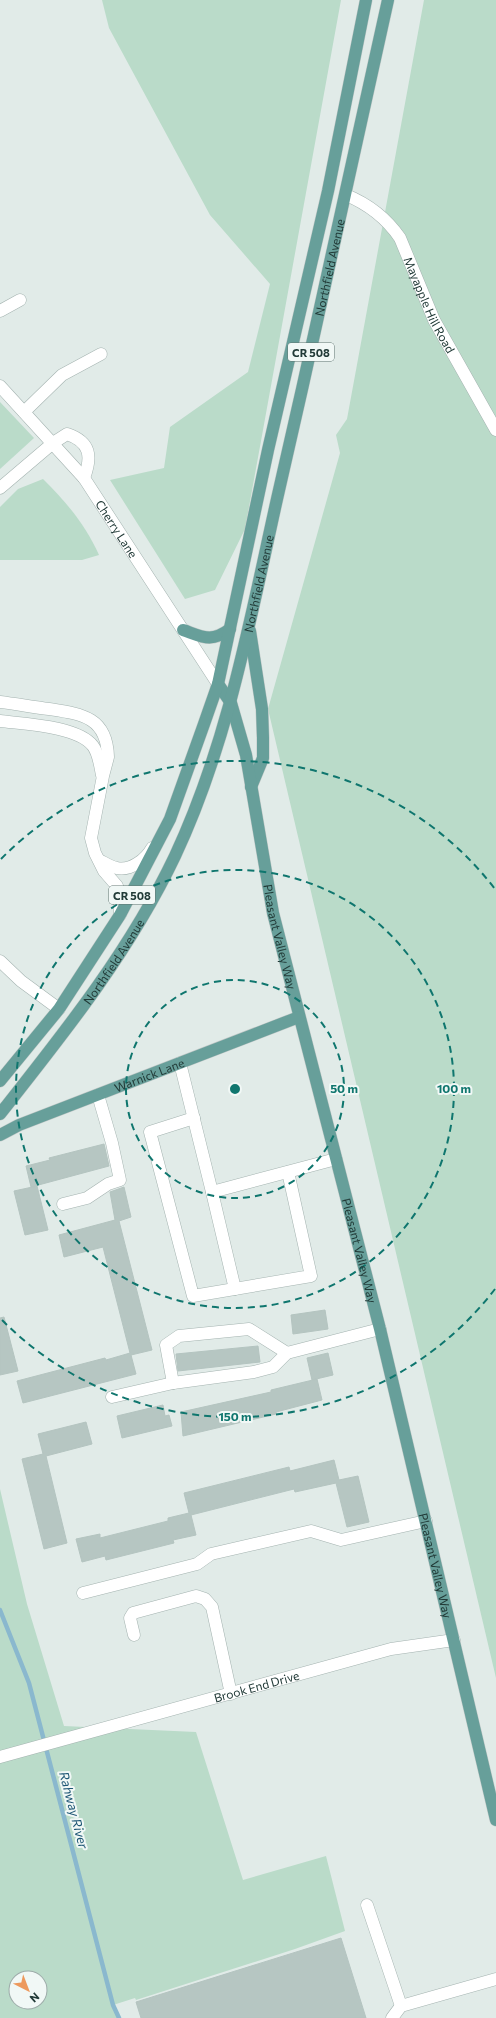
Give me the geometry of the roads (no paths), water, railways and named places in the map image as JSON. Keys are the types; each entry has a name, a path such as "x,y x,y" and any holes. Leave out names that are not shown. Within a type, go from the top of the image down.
{"main road":[{"name":"Northfield Avenue","path":"0,1081 59,1009 120,915 170,819 186,779 218,684 270,443 328,191 366,0"},
{"name":"Northfield Avenue","path":"1,1112 85,1006 127,943 174,858 204,787 231,703 346,195 388,0"},
{"path":"249,624 262,709 263,738 263,758 251,788"},
{"path":"183,630 204,637 219,637 230,629"},
{"name":"Pleasant Valley Way","path":"218,684 231,703 246,755 273,913 380,1329 496,1820"},
{"name":"Warnick Lane","path":"0,1135 19,1125 299,1016"}],"street":[{"name":"Mayapple Hill Road","path":"346,195 362,201 392,226 396,232 434,320 496,430"},
{"path":"0,311 20,300"},
{"path":"24,412 62,375 101,354"},
{"name":"Cherry Lane","path":"0,386 84,478 218,684"},
{"path":"0,488 53,443 67,434 77,438 89,451 89,464 84,478"},
{"path":"0,702 76,713 93,721 102,731 108,746 108,757 91,838 92,845 104,871 116,886 120,898 120,915"},
{"path":"0,721 42,727 80,735 94,748 103,776"},
{"path":"99,860 118,868 128,868 146,858 170,819"},
{"path":"0,961 21,981 59,1009"},
{"path":"180,1063 235,1289"},
{"path":"63,1204 87,1198 108,1184 120,1180 112,1143 98,1095"},
{"path":"194,1118 150,1132 193,1296 311,1276 288,1172"},
{"path":"212,1192 336,1159"},
{"path":"173,1383 166,1346 179,1336 249,1329 287,1353"},
{"path":"112,1398 173,1383 254,1372 273,1367 287,1353 380,1329"},
{"path":"83,1593 197,1564 211,1554 311,1531 341,1540 426,1521"},
{"path":"134,1635 130,1618 133,1613 196,1596 205,1599 212,1607 230,1694"},
{"name":"Brook End Drive","path":"0,1757 391,1650 454,1640"},
{"path":"367,1905 401,2006"},
{"path":"392,2018 401,2006 496,1978"}],"waterway":[{"name":"Rahway River","path":"0,1610 29,1683 113,2005 119,2018"}]}
